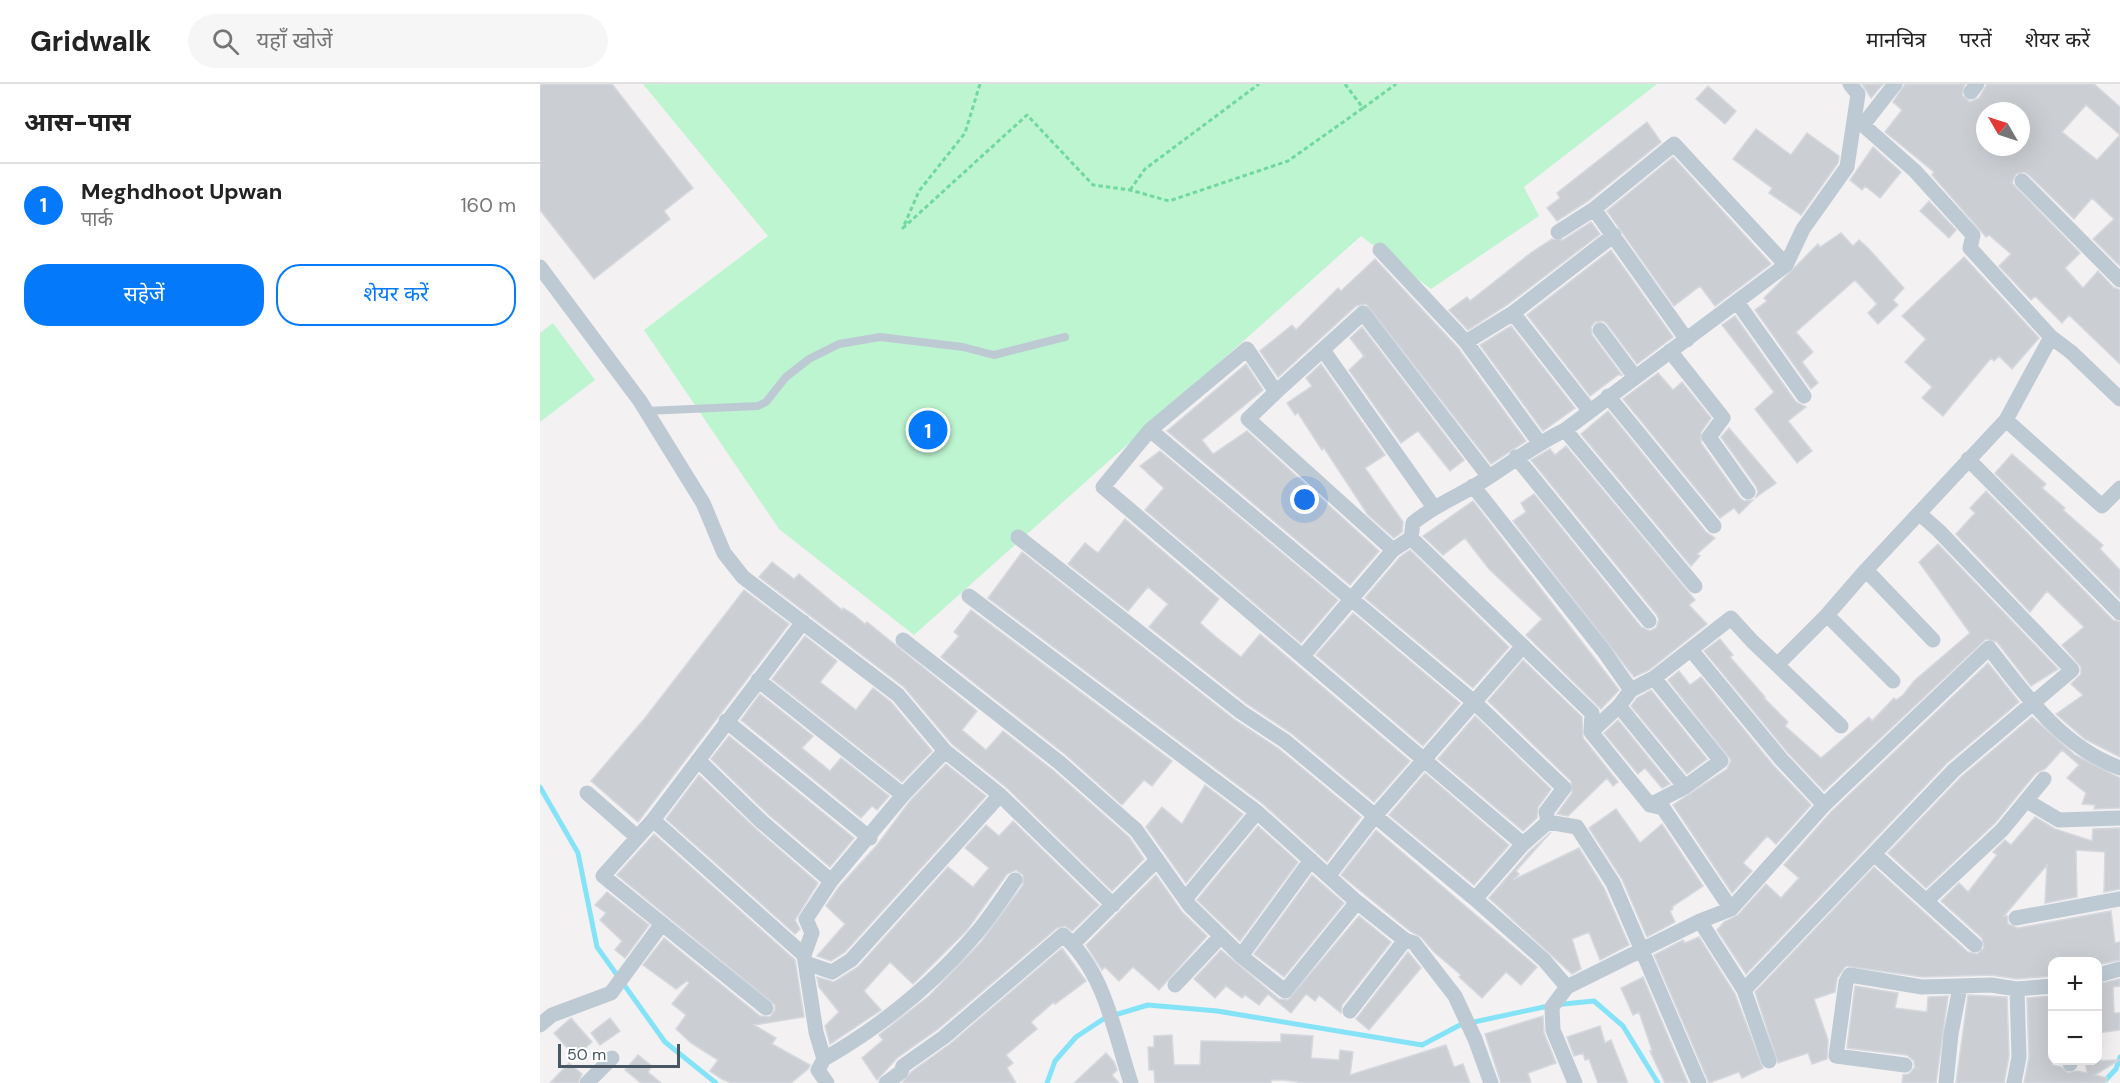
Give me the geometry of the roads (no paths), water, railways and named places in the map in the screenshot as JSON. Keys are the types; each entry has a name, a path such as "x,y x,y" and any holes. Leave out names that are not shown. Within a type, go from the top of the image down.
{"street":[{"path":"1303,656 1393,550 1411,538 1413,523 1433,506 1489,477 1539,442 1565,430 1786,265 1803,229 1847,167 1859,125 1858,94 1851,84"},
{"path":"1859,125 1895,84"},
{"path":"1859,125 1915,171 1973,235 1970,248 2051,337 2071,352 2120,399"},
{"path":"1558,232 1594,209 1674,144 1786,265"},
{"path":"2022,181 2120,280"},
{"path":"1594,209 1687,340"},
{"path":"1466,342 1512,313 1614,235"},
{"path":"1380,250 1466,342 1539,442"},
{"path":"540,267 643,406 703,503 724,553 743,577 898,695 945,751 1000,795 1113,905"},
{"path":"1737,302 1804,396"},
{"path":"1393,550 1248,419 1363,313 1489,477"},
{"path":"1512,313 1589,410"},
{"path":"1600,330 1635,377"},
{"path":"1777,665 1827,615 2006,420 2051,337"},
{"path":"1276,392 1247,349 1150,430 1103,487 1303,656 1424,763 1523,844"},
{"path":"1323,350 1433,506"},
{"path":"1670,351 1723,418 1709,437 1748,492"},
{"path":"1608,396 1714,526"},
{"path":"2006,420 2102,506 2120,488"},
{"path":"1150,430 1474,702 1564,788 1546,812 1548,822"},
{"path":"1565,430 1695,586"},
{"path":"1516,457 1649,621"},
{"path":"1968,459 2120,613"},
{"path":"1473,486 1603,650 1631,690"},
{"path":"1744,990 1954,770 2072,670 1940,531 1920,514"},
{"path":"1018,537 1241,712 1285,741 1475,899 1544,960 1567,987"},
{"path":"1411,538 1592,713 1591,732 1650,805 1663,808 1731,909"},
{"path":"1866,570 1933,640"},
{"path":"969,596 1257,812 1357,902 1405,940 1414,943 1455,996 1475,1039 1491,1083"},
{"path":"1827,615 1893,681"},
{"path":"1591,732 1619,706 1631,690 1654,678 1731,618 1841,726"},
{"path":"766,1008 603,876 653,820 803,622"},
{"path":"903,640 1060,764 1136,830 1190,906 1241,956 1285,991 1357,902"},
{"path":"1329,875 1374,817 1424,763 1523,646"},
{"path":"1575,1083 1553,1030 1552,1007 1567,987 1700,921 1731,909 1824,805 1989,648 2033,705 2069,741 2120,768"},
{"path":"1691,650 1781,759 1824,805"},
{"path":"1650,805 1685,787 1721,761 1654,678"},
{"path":"758,680 903,795"},
{"path":"1619,706 1685,787"},
{"path":"726,721 870,838"},
{"path":"824,1059 816,1032 805,959 812,933 806,919 831,881 870,838 903,795 945,751"},
{"path":"698,760 762,822 831,881"},
{"path":"1926,901 2002,830 2044,779"},
{"path":"587,793 637,837"},
{"path":"653,820 805,959 832,972 851,960 1000,795"},
{"path":"2027,801 2059,820 2120,818"},
{"path":"1186,898 1257,812"},
{"path":"1475,899 1523,844 1548,822"},
{"path":"1548,822 1577,827 1613,883 1699,1083"},
{"path":"1874,854 1975,945"},
{"path":"1073,944 1157,860"},
{"path":"1241,956 1311,860"},
{"path":"827,1083 818,1070 824,1059 862,1037 917,993 974,936 1016,880"},
{"path":"2016,918 2120,899"},
{"path":"1700,921 1744,990 1769,1061"},
{"path":"540,1026 552,1015 611,993 661,924"},
{"path":"886,1083 904,1078 903,1066 944,1037 1063,935 1073,944 1104,993 1115,1037 1131,1083"},
{"path":"1175,985 1221,936"},
{"path":"1350,1011 1405,940"},
{"path":"2102,974 2120,969"},
{"path":"1905,1065 1836,1056 1846,982 1850,975 1922,987 1991,985 2017,989 2048,986"},
{"path":"1946,1083 1951,1034 1960,987"},
{"path":"2014,1083 2019,1057 2017,989"},
{"path":"587,1083 612,1058"}],"lane":[{"path":"643,406 758,406 766,402 786,377 809,359 838,344 880,337 963,346 994,355 1065,337"}],"waterway":[{"path":"540,787 578,853 597,947 665,1042 716,1083"},
{"path":"1047,1083 1055,1061 1076,1037 1105,1018 1148,1005 1217,1011 1422,1045 1460,1025 1553,1005 1594,1001 1623,1026 1658,1083"},
{"path":"2103,1083 2116,1069 2120,1057"}],"place":[{"name":"Meghdhoot Upwan","path":"928,430"}]}
